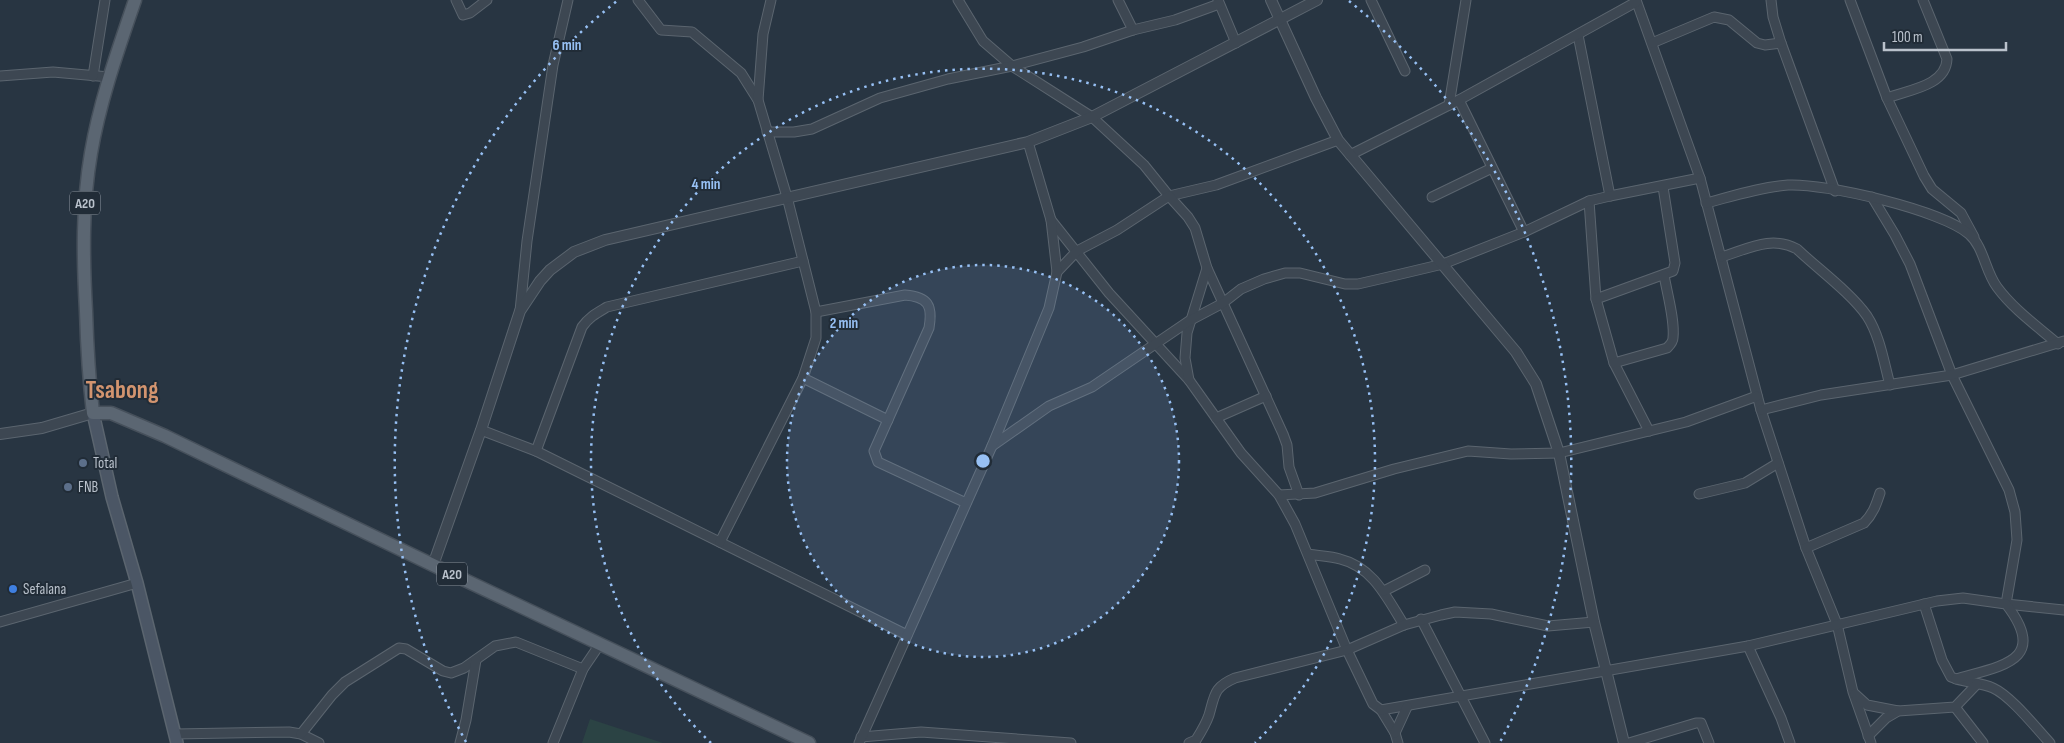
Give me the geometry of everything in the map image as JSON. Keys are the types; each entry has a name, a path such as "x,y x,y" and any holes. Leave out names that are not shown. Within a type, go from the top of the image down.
{"main road":[{"name":"A20","path":"135,0 109,77 91,152 84,218 87,351 93,413 111,413 134,422 809,743"},
{"path":"93,413 112,498 137,583 176,738"}],"street":[{"path":"93,76 105,0"},
{"path":"456,0 463,15 470,13 486,0"},
{"path":"433,565 482,430 520,311 553,65 568,0"},
{"path":"638,0 661,30 692,32 733,65 746,80 758,100 787,197 816,312 816,338 803,378 720,542"},
{"path":"758,100 763,34 771,0"},
{"path":"958,0 983,41 1012,66 1092,118 1144,165 1188,217 1195,228 1207,268 1283,434 1287,445 1289,467 1299,495"},
{"path":"1118,0 1133,30"},
{"path":"1271,0 1316,98 1338,140 1516,352 1536,384 1559,453 1594,622 1624,743"},
{"path":"520,311 540,281 559,264 586,247 605,240 1028,142 1092,118 1317,0"},
{"path":"1371,0 1405,70"},
{"path":"1449,105 1466,0"},
{"path":"1771,0 1773,17 1781,43 1835,191"},
{"path":"1850,0 1887,98 1932,189 1961,212 1966,219 1995,286 2005,297 2061,342"},
{"path":"1887,98 1935,81 1946,68 1947,59 1923,0"},
{"path":"1350,155 1459,100 1636,1 1700,178 1761,410 1806,548 1837,624 1853,692 1870,739"},
{"path":"767,132 794,132 812,129 880,98 1083,47 1133,30 1175,20 1218,2 1236,43"},
{"path":"1652,42 1714,17 1729,20 1757,43 1764,45 1781,43"},
{"path":"1578,35 1610,196"},
{"path":"0,76 53,72 109,77"},
{"path":"1459,100 1524,232"},
{"path":"1057,272 1077,251 1117,230 1169,196 1216,185 1338,140"},
{"path":"860,740 992,446 1049,308 1057,272 1051,220 1028,142"},
{"path":"1432,197 1492,168"},
{"path":"992,446 1049,406 1092,386 1154,343 1223,303 1241,289 1285,273 1300,273 1345,284 1358,284 1443,264 1524,232 1589,202 1700,178"},
{"path":"1706,202 1790,185 1835,191 1872,197 1927,214 1957,226 1969,234 1976,242"},
{"path":"1596,299 1664,275 1673,270 1675,263 1663,187"},
{"path":"1872,197 1895,234 1910,264 1952,375 2009,490 2015,512 2017,540 2006,604 2015,616 2021,631 2023,649 2020,654 1997,668 1956,680"},
{"path":"1589,202 1596,299 1614,363 1649,431"},
{"path":"1051,220 1109,293 1189,380 1241,453 1279,495 1296,524 1347,650 1374,706 1381,710 1398,743"},
{"path":"1721,257 1771,242 1786,244 1797,250 1855,302 1867,317 1876,336 1890,385"},
{"path":"536,451 582,327 595,314 607,307 803,261"},
{"path":"1189,380 1185,347 1189,321 1207,268"},
{"path":"1614,363 1667,348 1671,344 1673,327 1664,275"},
{"path":"816,312 905,295 919,296 927,302 932,314 929,328 874,451 878,462 966,502"},
{"path":"1761,410 1821,394 1952,375 2061,342"},
{"path":"803,378 888,420"},
{"path":"1216,418 1266,396"},
{"path":"1279,495 1315,493 1394,469 1468,451 1511,454 1559,453 1686,422 1757,396"},
{"path":"0,434 42,428 93,413"},
{"path":"482,430 536,451 907,635"},
{"path":"1699,494 1745,483 1778,463"},
{"path":"1806,548 1864,522 1870,517 1880,493"},
{"path":"1308,554 1339,558 1369,574 1384,591 1404,625"},
{"path":"1384,591 1425,570"},
{"path":"0,622 137,583"},
{"path":"1381,710 1407,707 1748,646 1924,604 1963,598 2064,610"},
{"path":"1924,604 1942,660 1951,677 1998,692 2024,715 2050,743"},
{"path":"1195,742 1208,717 1214,694 1226,682 1347,650 1420,619 1456,612 1491,614 1548,626 1594,622"},
{"path":"1420,619 1485,743"},
{"path":"301,734 332,695 345,682 399,648 406,649 437,668 451,673 464,668 495,646 516,642 583,669"},
{"path":"553,743 583,669 600,644"},
{"path":"1748,646 1770,691 1790,743"},
{"path":"460,743 466,720 476,660"},
{"path":"1853,692 1867,705 1898,711 1955,707 1977,684"},
{"path":"1395,734 1407,707"},
{"path":"1955,707 1983,743"},
{"path":"1870,739 1886,718 1898,711"},
{"path":"1630,743 1696,723 1701,723 1704,726 1709,743"},
{"path":"176,738 289,732 301,734 319,743"},
{"path":"860,740 920,732 1071,743"}],"green space":[{"path":"590,719 663,743 582,743"}],"place":[{"name":"Total","path":"83,463"},
{"name":"FNB","path":"68,487"},
{"name":"Sefalana","path":"13,589"}],"district":[{"name":"Tsabong","path":"122,389"}]}
